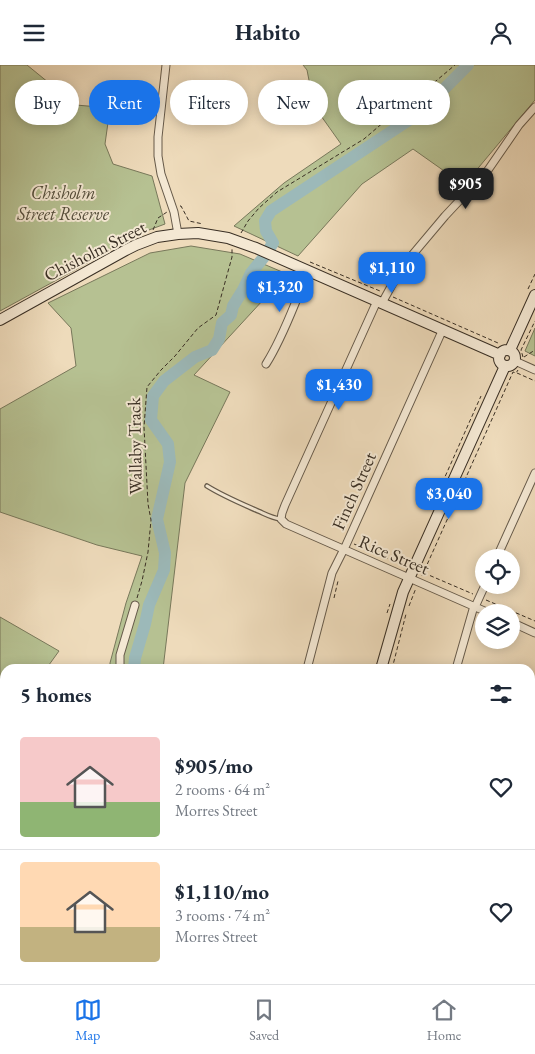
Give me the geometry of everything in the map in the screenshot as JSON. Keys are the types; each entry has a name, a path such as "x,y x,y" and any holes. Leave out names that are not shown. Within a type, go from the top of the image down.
{"street":[{"path":"166,65 157,150 158,162 173,209 178,234"},
{"path":"281,519 285,505 380,302 408,260 445,215 488,170 519,125 535,107"},
{"name":"Chisholm Street","path":"0,320 136,245 157,237 178,234 204,234 236,241 256,248 442,329 502,350"},
{"path":"266,364 284,333 309,271"},
{"path":"520,361 511,366 505,366 500,362 502,350 535,295"},
{"name":"Finch Street","path":"308,664 332,573 442,329"},
{"path":"502,350 514,354 520,361 535,369"},
{"path":"383,664 398,609 410,576 505,366"},
{"path":"501,549 535,473"},
{"name":"Rice Street","path":"281,519 286,524 410,576 474,606"},
{"path":"457,664 474,606 481,594"},
{"path":"120,664 120,655 135,605"},
{"path":"520,627 535,633"}],"lane":[{"name":"Rice Street","path":"207,485 222,495 248,507 281,519"}],"path":[{"name":"Wallaby Track","path":"135,605 148,552 150,520 144,427 147,387 198,328 216,315 232,257 232,245 253,214 277,192 364,139 455,65"},
{"path":"152,231 158,218 182,205 189,221 203,224"},
{"path":"516,373 521,350 535,321"},
{"path":"520,361 535,350"},
{"path":"423,573 513,371 535,381"},
{"path":"439,489 482,395"},
{"path":"353,544 404,565"},
{"path":"393,664 408,608 410,576 407,561"},
{"path":"410,576 423,573 535,621"}],"green space":[{"name":"Chisholm Street Reserve","path":"0,65 27,65 45,80 15,80 15,125 79,125 79,105 89,106 89,125 108,125 105,144 113,164 152,176 165,224 130,237 84,265 0,311"},
{"path":"303,65 535,65 535,100 464,185 413,149 362,184 298,256 234,226 284,183 341,144 328,125 328,80 309,80 307,70"},
{"path":"191,246 240,254 287,274 194,375 230,392 185,483 164,664 110,664 126,603 142,556 97,545 0,512 0,409 76,366 71,328 48,303 150,253"},
{"path":"535,328 535,356 525,351"},
{"path":"0,617 59,651 50,664 0,664"}],"waterway":[{"path":"134,664 149,605 164,570 165,553 157,519 170,462 168,444 151,420 153,396 164,381 195,357 212,350 219,339 222,323 231,315 233,306 251,273 273,243 266,231 265,221 271,211 421,112 468,65"}]}
